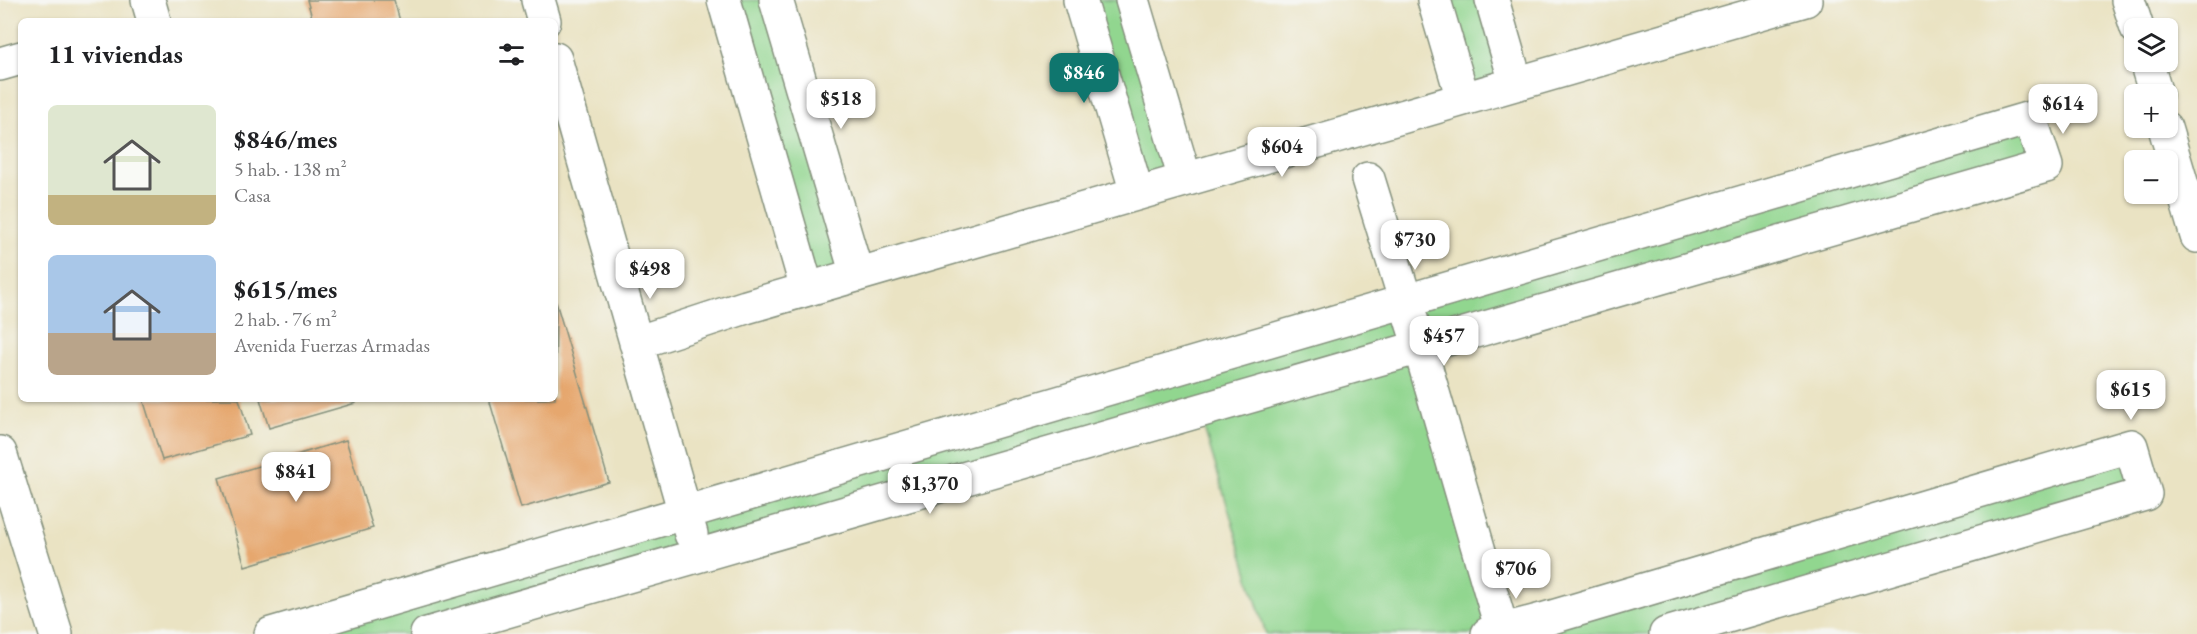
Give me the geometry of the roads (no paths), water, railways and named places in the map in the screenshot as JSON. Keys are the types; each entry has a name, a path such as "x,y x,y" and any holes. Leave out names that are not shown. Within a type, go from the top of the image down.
{"street":[{"path":"538,0 543,18"},
{"path":"723,0 807,289"},
{"path":"776,0 857,275"},
{"path":"1080,0 1137,193"},
{"path":"1132,0 1185,179"},
{"path":"1434,0 1462,99"},
{"path":"1492,0 1516,83"},
{"path":"636,343 807,289 1802,0"},
{"path":"2128,0 2134,18"},
{"path":"0,64 18,59"},
{"path":"558,70 697,556"},
{"path":"271,634 2030,118 2046,166 427,634"},
{"path":"2168,138 2197,236"},
{"path":"1368,178 1420,348 1497,633 2131,446 2145,494 1666,634"},
{"path":"0,453 56,634"}]}
